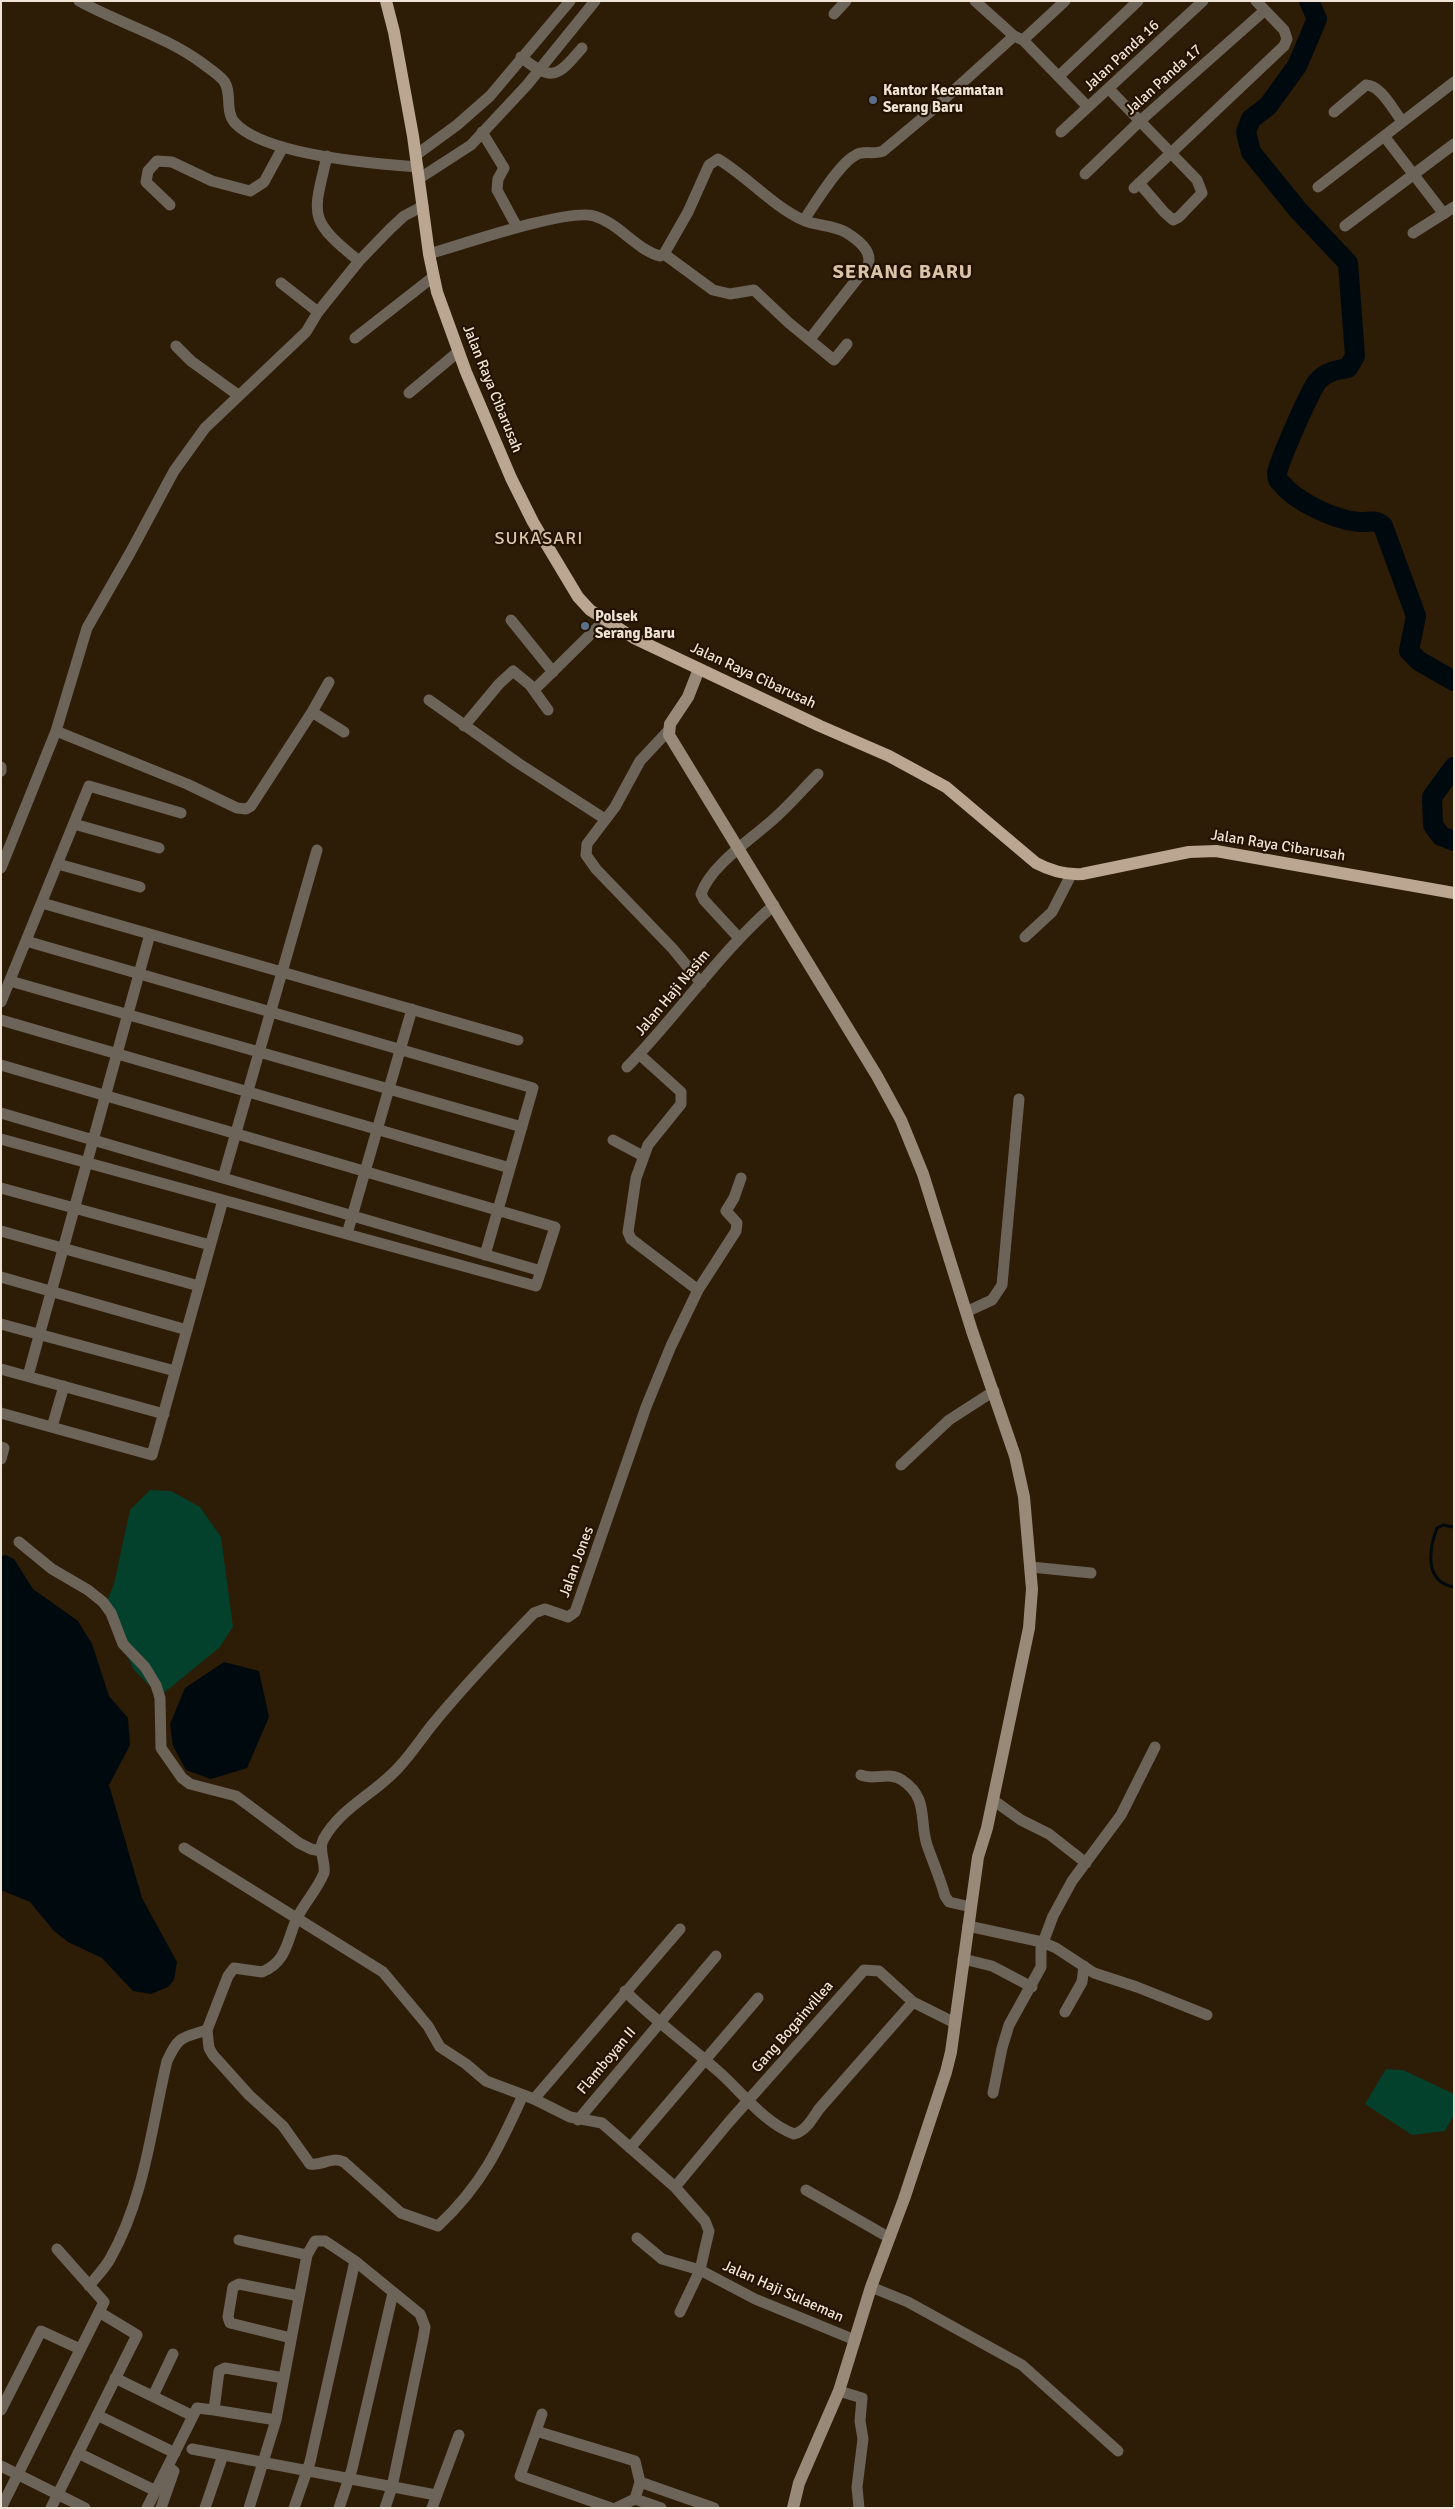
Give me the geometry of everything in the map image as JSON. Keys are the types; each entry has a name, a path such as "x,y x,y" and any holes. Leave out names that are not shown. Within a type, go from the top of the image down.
{"main road":[{"name":"Jalan Raya Cibarusah","path":"386,1 394,32 418,167 433,277 458,352 490,432 533,522 578,597 590,610 604,621 634,638 916,770 961,798 1036,863 1047,869 1071,875 1092,873 1204,850 1226,852 1454,893"}],"street":[{"path":"79,1 147,33 200,62 223,80 226,86 229,112 234,122 255,136 283,147 327,156 418,167 471,145 538,71 595,1"},
{"path":"418,167 457,125 490,96 570,1"},
{"path":"834,14 846,1"},
{"path":"804,220 829,184 851,158 861,153 883,151 1064,1"},
{"path":"1059,76 1138,1"},
{"name":"Jalan Panda 16","path":"1061,132 1203,1"},
{"path":"1109,89 1140,120 1171,153 1197,180 1202,191 1201,195 1173,220 1137,186 1171,153 1284,46 1287,39 1284,30 1256,1"},
{"path":"983,4 1059,76 1088,107"},
{"name":"Jalan Panda 17","path":"1085,174 1140,120 1264,11"},
{"path":"521,58 538,71 556,74 567,67 582,48"},
{"path":"1318,187 1402,120 1454,82"},
{"path":"1334,112 1366,85 1370,84 1378,89 1402,120"},
{"path":"482,132 504,168 498,178 497,190 517,227"},
{"path":"1384,136 1414,175 1449,211 1413,233"},
{"path":"1345,226 1454,144"},
{"path":"170,205 146,182 148,171 157,161 172,162 212,181 250,191 264,182 283,147"},
{"path":"327,156 316,200 320,223 335,241 359,261"},
{"path":"664,254 688,212 709,165 718,159 774,202 804,220 847,233 869,252 871,258 868,265 810,339"},
{"path":"1,868 56,731 87,628 174,471 195,440 238,395 306,332 318,312 359,261 397,222 423,206"},
{"path":"429,254 517,227 572,216 592,215 609,222 655,254 664,254 713,290 730,294 754,290 834,360 847,344"},
{"path":"354,338 433,277"},
{"path":"281,283 318,312"},
{"path":"176,346 191,361 238,395"},
{"path":"409,393 458,352"},
{"path":"511,620 553,672"},
{"path":"534,690 604,621"},
{"path":"699,669 695,684 669,730 640,760 631,780 587,844 587,859 673,949 701,983"},
{"path":"464,726 499,684 513,671 517,672 534,690 548,710"},
{"path":"56,731 170,777 237,808 246,809 251,806 312,712 329,682"},
{"path":"429,700 464,726 606,819"},
{"path":"312,712 344,732"},
{"path":"669,730 669,735 878,1076 901,1120 923,1174 966,1312 1015,1456 1021,1481 1031,1567 1032,1590 1029,1628 993,1800 978,1857 955,2023 946,2072 904,2199 888,2237 871,2287 838,2391 799,2483 792,2508"},
{"path":"738,938 704,900 701,894 712,874 778,816 818,774"},
{"path":"1,1002 89,786 181,813"},
{"path":"74,824 159,848"},
{"path":"223,1178 317,850"},
{"path":"58,864 140,887"},
{"path":"1025,937 1052,912 1071,875"},
{"path":"42,903 518,1040"},
{"name":"Jalan Haji Nasim","path":"698,1290 631,1239 628,1232 636,1178 643,1156 652,1138 681,1104 682,1098 681,1092 639,1054 738,938 774,905"},
{"path":"28,1376 150,934"},
{"path":"26,941 533,1088 485,1255"},
{"path":"10,981 522,1127"},
{"path":"347,1234 412,1009"},
{"path":"1,1020 510,1168"},
{"path":"627,1067 639,1054"},
{"path":"1,1065 555,1227 536,1286 1,1139"},
{"path":"966,1312 992,1300 1002,1285 1019,1099"},
{"path":"1,1113 541,1271"},
{"path":"613,1140 643,1156"},
{"name":"Jalan Jones","path":"207,2030 228,1976 234,1968 262,1972 273,1966 286,1950 297,1918 324,1873 321,1851 323,1840 342,1815 362,1796 387,1779 443,1712 534,1613 545,1609 568,1617 576,1612 646,1407 671,1346 698,1290 736,1231 737,1223 726,1211 734,1198 741,1178"},
{"path":"1,1188 210,1245"},
{"path":"1,1413 152,1455 222,1200"},
{"path":"1,1231 199,1286"},
{"path":"1,1277 187,1330"},
{"path":"1,1324 175,1371"},
{"path":"1,1369 164,1414"},
{"path":"52,1428 64,1386"},
{"path":"901,1465 949,1420 994,1391"},
{"path":"1,1448 4,1448 1,1459"},
{"path":"19,1542 52,1569 88,1590 103,1602 111,1613 123,1644 145,1667 156,1685 160,1698 160,1748 182,1778 190,1784 236,1796 299,1843 311,1849 321,1851"},
{"path":"1031,1567 1091,1573"},
{"path":"993,2093 1002,2048 1013,2015 1032,1986 1041,1967 1042,1942 1056,1909 1072,1881 1121,1815 1154,1747"},
{"path":"861,1775 870,1778 890,1776 902,1780 911,1790 922,1805 927,1845 945,1896 949,1902 971,1907"},
{"path":"993,1800 1021,1820 1049,1834 1086,1863"},
{"path":"184,1848 382,1972 428,2026 444,2050 466,2064 486,2081 529,2097 578,2120 602,2123 675,2187 708,2226 709,2237 700,2270 680,2312"},
{"path":"968,1926 1042,1942 1056,1948 1098,1975 1137,1987 1207,2016"},
{"path":"89,2286 110,2260 132,2212 141,2186 161,2087 171,2051 182,2037 207,2030 209,2048 213,2055 249,2095 283,2126 310,2164 315,2165 338,2159 344,2162 401,2213 438,2226 486,2171 529,2097 680,1929"},
{"name":"Flamboyan II","path":"578,2120 716,1956"},
{"path":"963,1959 992,1966 1032,1986"},
{"path":"1065,2012 1082,1982 1084,1966"},
{"name":"Gang Bogainvillea","path":"675,2187 864,1970 879,1971 913,2002 955,2023"},
{"path":"625,1991 748,2101 788,2132 794,2134 800,2133 913,2002"},
{"path":"630,2148 758,1998"},
{"path":"806,2190 888,2237"},
{"name":"Jalan Haji Sulaeman","path":"637,2238 662,2259 700,2270 755,2299 854,2340"},
{"path":"249,2508 265,2463 276,2420 307,2255 314,2241 319,2239 354,2261 420,2314 424,2327 392,2487 385,2508"},
{"path":"239,2240 307,2255"},
{"path":"1,2508 104,2302 57,2250"},
{"path":"294,2508 307,2471 354,2261"},
{"path":"292,2338 230,2323 228,2317 233,2287 239,2284 299,2296"},
{"path":"871,2287 908,2302 1022,2365 1118,2451"},
{"path":"339,2508 349,2479 393,2293"},
{"path":"51,2508 137,2335 99,2312"},
{"path":"1,2410 41,2331 80,2349"},
{"path":"153,2396 173,2354"},
{"path":"214,2410 219,2371 225,2368 284,2378"},
{"path":"116,2378 193,2416"},
{"path":"838,2391 862,2398 860,2421 863,2439 857,2487 860,2500 859,2508"},
{"path":"147,2508 198,2408 276,2420"},
{"path":"542,2414 520,2476 611,2508"},
{"path":"97,2415 175,2453"},
{"path":"536,2431 635,2461 640,2482 635,2499"},
{"path":"432,2508 459,2435"},
{"path":"192,2450 436,2495"},
{"path":"78,2453 156,2491"},
{"path":"205,2508 223,2455"},
{"path":"1,2466 85,2508"},
{"path":"161,2508 174,2471 168,2467"},
{"path":"640,2482 714,2508"},
{"path":"616,2508 635,2499 661,2508"}],"green space":[{"path":"150,1490 171,1491 200,1507 221,1537 233,1627 219,1648 160,1696 134,1670 104,1609 114,1584 130,1510"},
{"path":"1386,2069 1403,2070 1454,2094 1454,2115 1445,2131 1412,2135 1365,2104"}],"shaded area":[{"path":"6,1555 14,1559 33,1589 78,1621 92,1644 109,1696 128,1718 130,1745 109,1785 142,1898 177,1962 174,1980 168,1987 151,1994 133,1991 102,1958 68,1942 54,1931 30,1902 1,1890 1,1556"},
{"path":"224,1662 259,1671 269,1717 247,1768 211,1779 186,1770 173,1746 170,1724 185,1688"}],"waterway":[{"path":"1309,1 1317,19 1297,66 1268,106 1251,119 1246,132 1251,152 1298,210 1348,263 1355,356 1348,368 1327,374 1317,382 1289,441 1279,466 1277,477 1296,497 1317,509 1349,521 1374,521 1383,526 1416,616 1409,651 1419,661 1454,681"},
{"path":"1454,767 1432,797 1433,825 1441,836 1454,841"},
{"path":"1454,1527 1443,1525 1437,1528 1431,1555 1433,1572 1438,1579 1444,1584 1454,1587"}],"place":[{"name":"Kantor Kecamatan Serang Baru","path":"873,100"},
{"name":"Polsek Serang Baru","path":"585,626"}],"district":[{"name":"SERANG BARU","path":"903,273"},
{"name":"SUKASARI","path":"539,539"}]}
